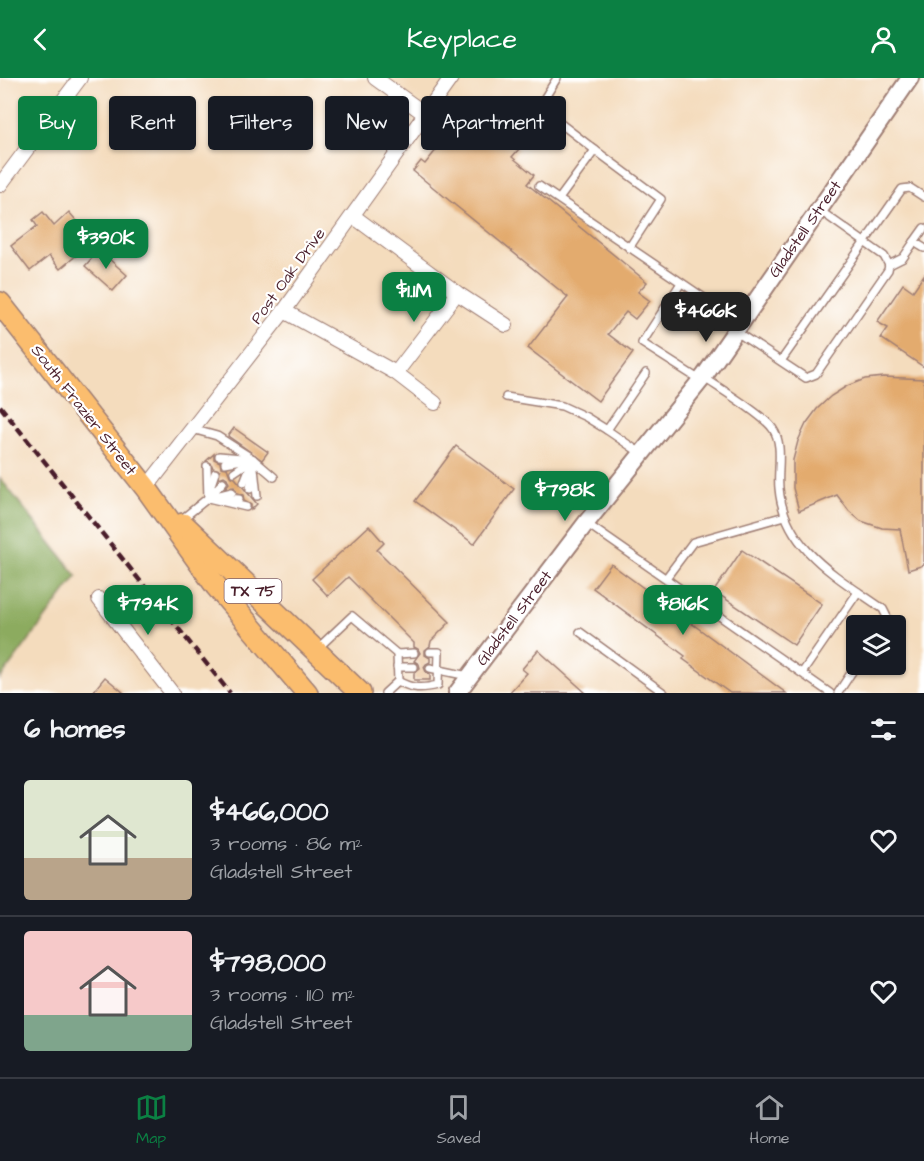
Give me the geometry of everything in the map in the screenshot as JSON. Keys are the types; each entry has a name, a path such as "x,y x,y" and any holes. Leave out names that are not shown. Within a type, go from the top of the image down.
{"main road":[{"name":"South Frazier Street","path":"0,303 146,488 216,586 307,693"},
{"name":"South Frazier Street","path":"146,488 360,693"}],"street":[{"path":"0,185 80,78"},
{"path":"375,78 421,111"},
{"name":"Post Oak Drive","path":"438,96 451,78"},
{"name":"Gladstell Street","path":"458,693 586,523 702,378 910,78"},
{"name":"Post Oak Drive","path":"146,488 284,311 421,120"},
{"path":"353,216 457,293 506,325"},
{"path":"396,373 457,293"},
{"path":"284,311 396,373 435,403"},
{"path":"99,599 172,693"}],"lane":[{"path":"557,78 539,106 661,199 629,248"},
{"path":"559,199 595,150"},
{"path":"539,186 681,283 806,378 816,374 888,270 889,265 884,256 819,210"},
{"path":"781,361 902,189 910,188 924,197"},
{"path":"889,265 903,258 924,228"},
{"path":"914,242 924,248"},
{"path":"681,283 642,343 702,378 773,428 779,442 779,489 785,516 796,539 808,553 886,615"},
{"path":"607,430 646,373"},
{"path":"506,397 562,406 586,417 642,454"},
{"path":"192,429 217,436 253,459 274,477"},
{"path":"219,456 253,459"},
{"path":"225,463 253,459"},
{"path":"234,472 253,459"},
{"path":"244,482 253,459"},
{"path":"250,489 253,459"},
{"path":"253,459 257,496"},
{"path":"207,466 208,498"},
{"path":"208,498 214,473"},
{"path":"180,521 223,482"},
{"path":"208,498 232,492"},
{"path":"208,498 239,499"},
{"path":"208,498 246,507"},
{"path":"666,578 693,542 785,516"},
{"path":"586,523 830,693"},
{"path":"802,673 858,592"},
{"path":"315,650 352,616 397,654 414,653"},
{"path":"580,632 664,693"},
{"path":"398,681 410,688 438,685 440,652 430,652"},
{"path":"385,693 398,681 397,654"},
{"path":"398,667 414,667"},
{"path":"430,668 439,668 470,677"},
{"path":"837,693 849,675"}],"green space":[{"path":"0,478 77,576 0,679"}],"building":[{"path":"436,150 518,150 512,157 534,175 527,184 647,282 638,292 650,301 635,319 626,312 608,334 633,353 598,401 528,348 568,297 413,171 421,161 425,164"},
{"path":"43,212 54,226 69,212 81,226 65,239 78,254 60,269 49,256 30,271 11,246 37,226 33,220"},
{"path":"99,250 127,275 113,291 85,266"},
{"path":"924,275 924,367 881,338 888,328 877,322 903,284 913,291"},
{"path":"884,377 924,379 924,565 908,570 900,529 882,528 861,521 849,511 837,495 799,511 793,488 793,460 798,441 806,424 817,409 847,386 865,379"},
{"path":"234,428 268,452 262,460 228,436"},
{"path":"456,446 514,489 474,544 415,501"},
{"path":"214,454 214,459 220,462 221,467 227,468 230,476 235,478 257,504 251,510 251,505 244,501 243,495 237,493 234,487 225,488 229,483 227,478 224,476 219,478 220,470 213,468 211,463 206,461"},
{"path":"369,526 384,543 377,550 450,622 425,650 425,655 430,658 430,662 424,667 430,674 430,680 414,680 414,673 420,668 419,664 414,661 420,653 418,649 348,577 328,596 312,579"},
{"path":"742,550 822,604 794,645 714,591"},
{"path":"611,564 786,693 730,693 683,659 685,656 593,588"},
{"path":"538,650 586,693 509,693 527,673 522,669"},
{"path":"105,677 124,693 92,693"}],"railway":[{"path":"0,406 230,693"}]}
